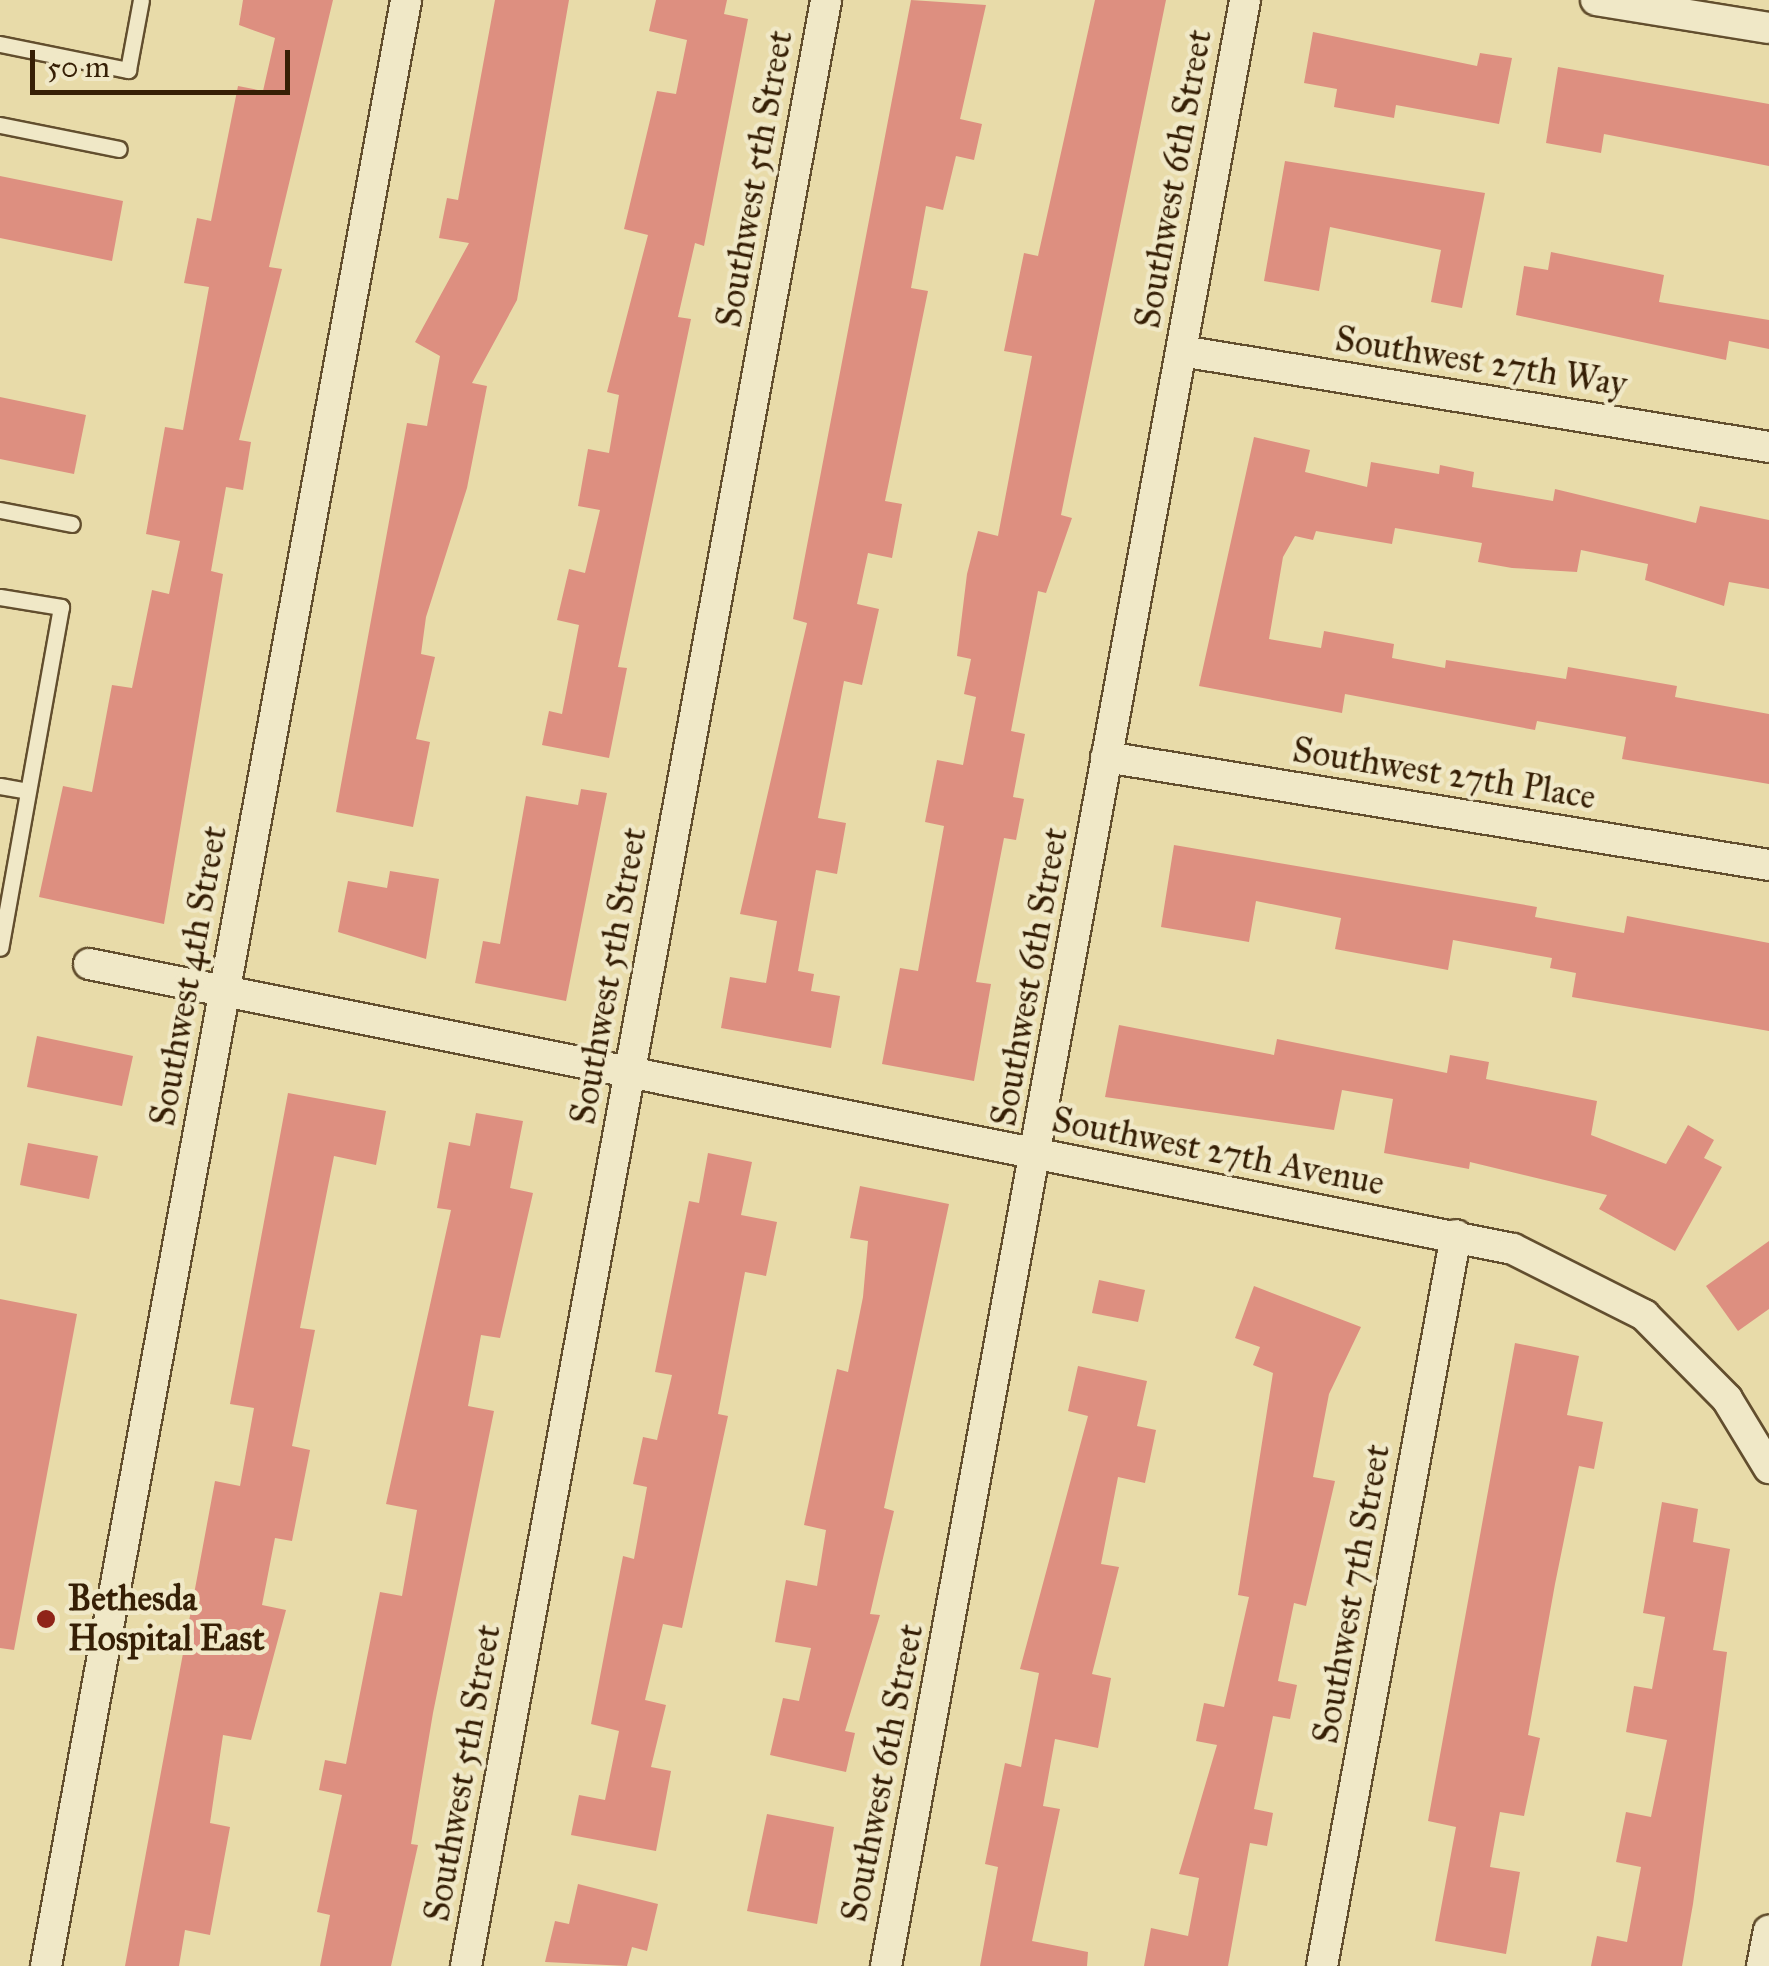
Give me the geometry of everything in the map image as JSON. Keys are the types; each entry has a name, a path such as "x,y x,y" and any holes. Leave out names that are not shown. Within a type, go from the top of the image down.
{"street":[{"name":"Southwest 4th Street","path":"46,1966 406,0"},
{"name":"Southwest 5th Street","path":"466,1966 826,0"},
{"name":"Southwest 6th Street","path":"886,1966 1245,0"},
{"path":"1596,0 1769,28"},
{"name":"Southwest 27th Way","path":"1181,350 1769,447"},
{"name":"Southwest 27th Place","path":"1106,757 1769,866"},
{"name":"Southwest 27th Avenue","path":"90,964 1036,1156 1456,1235 1568,1270 1620,1299 1757,1415 1769,1468"},
{"name":"Southwest 7th Street","path":"1322,1966 1456,1235"},
{"path":"1762,1966 1769,1932"}],"lane":[{"path":"0,44 128,70 141,0"},
{"path":"0,125 119,149"},
{"path":"0,510 72,524"},
{"path":"0,596 61,607 0,948"},
{"path":"0,786 28,791"}],"building":[{"path":"243,0 333,0 269,267 282,269 239,440 251,442 243,490 226,487 211,571 223,574 164,924 39,897 63,786 92,792 112,685 132,688 152,590 169,594 180,541 146,534 165,427 183,430 209,287 184,283 197,218 211,221 238,86 263,91 275,38 239,25"},
{"path":"495,0 569,0 517,300 472,383 487,386 467,488 426,617 421,654 435,657 416,739 430,742 413,827 336,812 407,423 427,426 440,356 415,342 469,243 439,238 447,198 458,200"},
{"path":"656,0 727,0 724,14 748,19 704,246 695,243 678,317 691,319 618,667 627,668 609,758 542,745 549,711 562,714 579,625 557,620 569,569 585,573 600,510 578,506 588,449 609,453 619,395 607,392 648,235 624,229 657,91 676,94 687,40 649,31"},
{"path":"911,0 986,5 960,119 982,124 974,160 956,156 943,210 926,206 911,288 928,291 885,501 902,504 892,558 868,553 857,604 879,609 862,685 844,681 818,818 846,823 837,874 816,870 798,971 814,974 811,991 840,996 831,1048 721,1028 730,977 766,983 777,921 740,914 807,623 793,619"},
{"path":"1095,0 1166,0 1061,515 1072,518 1046,593 1038,591 1011,731 1025,734 1013,797 1024,799 1016,840 1004,838 976,982 991,984 974,1081 882,1064 900,968 918,971 944,826 925,822 937,760 963,765 976,697 964,694 971,659 957,656 967,574 978,531 998,536 1032,356 1004,351 1024,253 1038,256"},
{"path":"1313,32 1477,66 1480,53 1512,58 1499,124 1396,105 1394,118 1334,107 1337,89 1304,83"},
{"path":"1558,67 1769,104 1769,166 1604,134 1601,153 1546,143"},
{"path":"1285,161 1485,193 1462,308 1431,302 1441,250 1330,227 1319,291 1264,281"},
{"path":"0,176 123,201 112,261 0,238"},
{"path":"1551,252 1664,275 1659,302 1769,320 1769,349 1729,341 1726,360 1516,315 1524,266 1548,270"},
{"path":"0,397 86,415 74,474 0,459"},
{"path":"1254,437 1310,450 1305,472 1367,487 1371,462 1439,474 1440,465 1474,472 1472,487 1553,501 1555,489 1696,523 1700,506 1769,520 1769,589 1729,582 1724,606 1645,580 1648,564 1581,550 1577,572 1512,568 1478,562 1482,543 1395,528 1392,544 1316,531 1313,540 1295,536 1283,557 1269,639 1321,648 1324,631 1394,644 1392,658 1445,668 1446,660 1566,679 1568,667 1677,686 1675,697 1769,714 1769,784 1622,759 1626,737 1537,721 1535,730 1345,694 1342,713 1199,686"},
{"path":"581,789 607,793 566,1001 475,983 483,941 500,944 526,796 578,805"},
{"path":"1174,845 1537,907 1535,917 1624,933 1627,916 1769,943 1769,1031 1572,997 1576,973 1550,968 1552,958 1453,940 1448,970 1335,949 1341,918 1256,901 1249,942 1161,927"},
{"path":"390,871 439,879 426,959 338,932 348,881 387,888"},
{"path":"1119,1025 1274,1055 1277,1039 1447,1073 1450,1055 1489,1062 1486,1079 1597,1101 1591,1135 1666,1164 1688,1125 1714,1140 1704,1158 1722,1167 1675,1251 1599,1209 1607,1195 1470,1162 1469,1169 1384,1153 1393,1099 1342,1090 1334,1130 1105,1097"},
{"path":"37,1036 133,1056 122,1106 27,1087"},
{"path":"288,1093 386,1111 376,1165 334,1156 300,1328 315,1330 292,1446 310,1450 292,1541 275,1538 262,1605 286,1610 251,1740 223,1735 210,1823 230,1827 210,1935 185,1930 179,1966 125,1966 215,1481 240,1486 254,1408 230,1404"},
{"path":"476,1113 523,1121 510,1188 533,1193 500,1338 481,1335 468,1406 494,1411 433,1713 411,1844 418,1845 391,1966 320,1966 330,1915 317,1912 342,1795 319,1790 325,1760 346,1764 380,1592 402,1596 417,1510 386,1504 451,1210 437,1208 449,1142 470,1146"},
{"path":"28,1143 98,1156 89,1199 20,1185"},
{"path":"708,1153 752,1162 741,1215 777,1222 766,1276 745,1272 718,1414 728,1416 682,1628 663,1624 645,1700 666,1705 651,1767 671,1771 656,1851 571,1835 579,1795 605,1800 619,1731 591,1724 623,1556 634,1559 647,1487 633,1484 643,1437 657,1440 672,1375 655,1372 689,1201 699,1203"},
{"path":"860,1186 949,1204 884,1508 894,1511 870,1614 880,1615 845,1731 855,1733 846,1772 770,1755 783,1698 799,1701 811,1648 775,1642 786,1580 817,1586 826,1530 804,1525 837,1369 848,1372 863,1297 868,1241 850,1238"},
{"path":"1769,1241 1769,1309 1738,1331 1706,1286"},
{"path":"1099,1280 1145,1290 1138,1322 1092,1313"},
{"path":"1254,1286 1361,1327 1329,1394 1313,1477 1335,1481 1306,1606 1294,1603 1278,1681 1297,1685 1290,1719 1273,1716 1254,1809 1273,1813 1267,1846 1250,1843 1228,1966 1144,1966 1151,1928 1188,1936 1199,1878 1179,1874 1217,1745 1196,1741 1204,1703 1224,1707 1249,1597 1238,1595 1273,1373 1253,1365 1260,1347 1235,1338"},
{"path":"0,1299 77,1314 14,1650 0,1648"},
{"path":"1515,1343 1579,1356 1567,1415 1603,1422 1594,1469 1579,1466 1555,1584 1528,1735 1540,1738 1524,1816 1500,1812 1490,1867 1520,1872 1506,1954 1435,1941 1456,1827 1428,1821"},
{"path":"1078,1366 1147,1381 1137,1426 1156,1430 1145,1483 1118,1477 1101,1564 1119,1567 1092,1674 1111,1678 1098,1748 1055,1739 1043,1806 1060,1809 1032,1941 1088,1952 1087,1966 980,1966 998,1867 985,1864 1005,1763 1021,1767 1039,1673 1020,1669 1088,1416 1068,1411"},
{"path":"1662,1502 1698,1509 1693,1542 1730,1549 1713,1650 1727,1652 1693,1904 1682,1966 1591,1966 1597,1936 1627,1942 1641,1867 1616,1862 1626,1812 1651,1817 1667,1740 1626,1732 1634,1686 1652,1689 1665,1617 1643,1613"},
{"path":"767,1814 834,1827 817,1924 747,1911"},
{"path":"578,1884 658,1904 647,1951 632,1947 627,1966 545,1962 555,1921 569,1924"}],"place":[{"name":"Bethesda Hospital East","path":"46,1619"}]}
